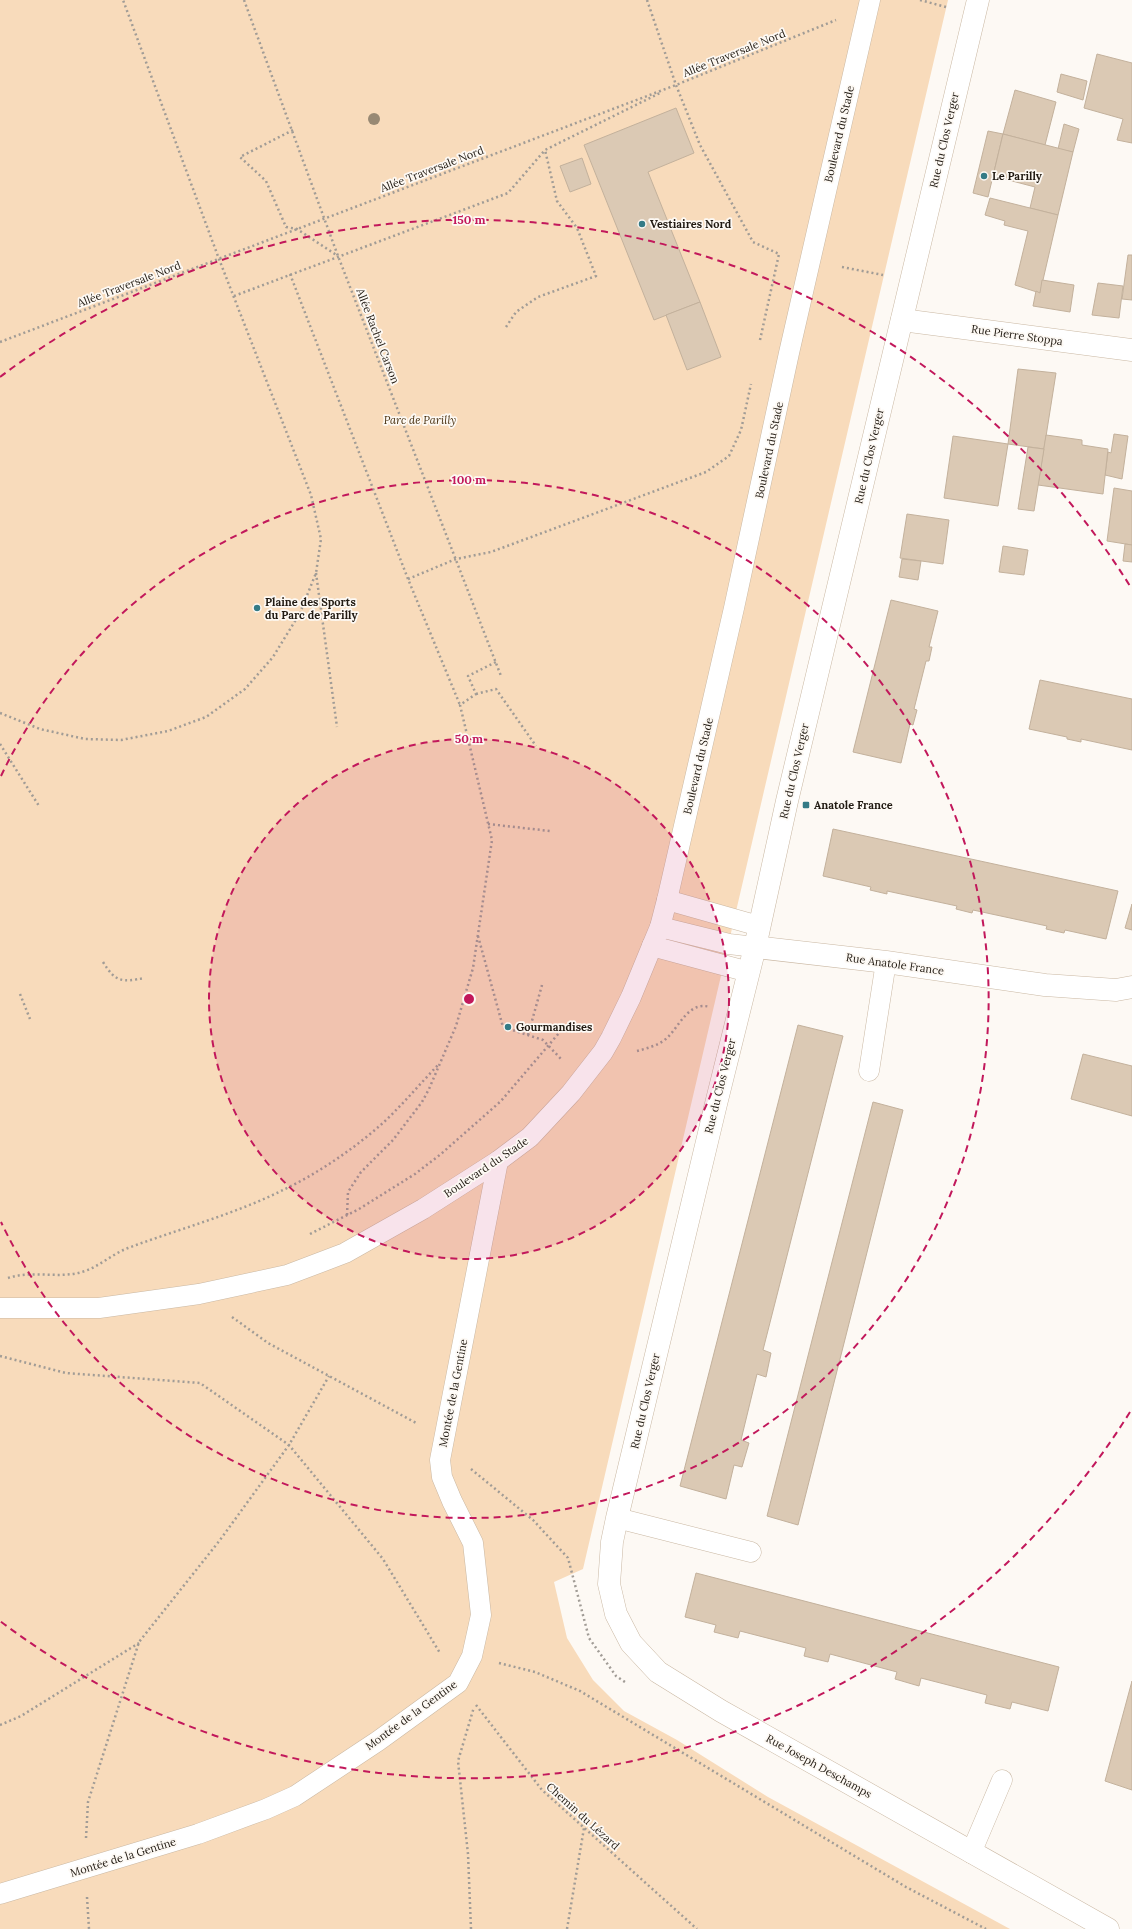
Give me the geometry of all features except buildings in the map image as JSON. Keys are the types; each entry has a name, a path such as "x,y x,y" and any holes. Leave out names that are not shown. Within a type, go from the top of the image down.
{"street":[{"name":"Rue du Clos Verger","path":"612,1542 755,947 787,801 978,0"},
{"name":"Rue Pierre Stoppa","path":"902,320 1132,350"},
{"name":"Rue Anatole France","path":"755,947 886,962 1045,985 1116,990 1132,987"},
{"name":"Rue Joseph Deschamps","path":"612,1542 609,1584 616,1614 631,1643 658,1672 721,1711 1108,1929"}],"lane":[{"name":"Boulevard du Stade","path":"0,1308 99,1308 199,1294 287,1275 345,1253 423,1209 498,1160 530,1137 571,1093 606,1046 631,997 660,927 734,608 789,353 869,3"},
{"path":"666,900 759,926"},
{"name":"Rue Anatole France","path":"660,927 729,944 755,947"},
{"path":"652,946 749,972"},
{"path":"869,1071 886,962"},
{"name":"Montée de la Gentine","path":"0,1894 198,1834 266,1809 295,1796 378,1741 458,1683 472,1656 481,1615 473,1543 442,1477 440,1460 498,1160"},
{"path":"617,1518 751,1552"},
{"path":"971,1853 1002,1780"}],"path":[{"path":"0,713 40,729 85,739 114,740 168,731 206,717 245,689 273,657 300,613 316,573 321,538 310,495 219,259 123,0"},
{"name":"Allée Rachel Carson","path":"244,0 338,256 501,676"},
{"path":"647,0 676,85 700,146 753,242 784,255"},
{"path":"920,0 950,8"},
{"name":"Allée Traversale Nord","path":"0,342 676,85 869,3"},
{"path":"234,296 508,193 545,150 676,85"},
{"path":"293,130 240,157 266,181 286,227 297,229 338,256"},
{"path":"506,327 516,312 538,297 596,276 577,228 557,201 545,150"},
{"path":"759,346 779,254"},
{"path":"842,267 885,275"},
{"path":"290,274 408,579 460,705 492,840 472,968 456,1026 422,1102 393,1140 361,1172 348,1192 347,1215"},
{"path":"408,579 456,559 491,552 706,472 728,456 741,430 752,377"},
{"path":"316,573 337,727"},
{"path":"476,694 468,676 496,662"},
{"path":"460,705 476,694 496,689 536,746"},
{"path":"0,744 39,806"},
{"path":"488,824 550,831"},
{"path":"477,933 503,1027 543,1040 581,1080"},
{"path":"103,962 111,975 124,982 145,978"},
{"path":"528,1035 542,985"},
{"path":"20,994 30,1019"},
{"path":"606,1046 633,1052 651,1048 667,1038 690,1010 706,1005 738,1014"},
{"path":"308,1235 347,1215 415,1174 441,1154 501,1101 559,1033"},
{"path":"6,1279 18,1275 82,1272 125,1249 248,1205 281,1191 320,1169 384,1122 440,1064"},
{"path":"199,1294 268,1343 416,1423 533,1520 568,1558"},
{"name":"Chemin du Lézard","path":"0,1356 66,1373 200,1383 289,1445 383,1559 458,1683 542,1790 697,1929"},
{"path":"0,1725 21,1716 139,1642 220,1540 289,1445 329,1376"},
{"path":"85,1868 88,1802 139,1642"},
{"path":"472,1656 534,1672 580,1691 906,1887 986,1929"},
{"path":"471,1929 468,1854 458,1762 475,1705"},
{"path":"567,1929 585,1828"}],"green space":[{"name":"Parc de Parilly","path":"0,0 948,0 583,1569 554,1582 567,1638 593,1680 624,1711 677,1740 768,1797 1010,1929 0,1929"}],"place":[{"name":"Le Parilly","path":"984,176"},
{"name":"Vestiaires Nord","path":"642,224"},
{"name":"Plaine des Sports du Parc de Parilly","path":"257,608"},
{"name":"Anatole France","path":"806,805"},
{"name":"Gourmandises","path":"508,1027"}]}
